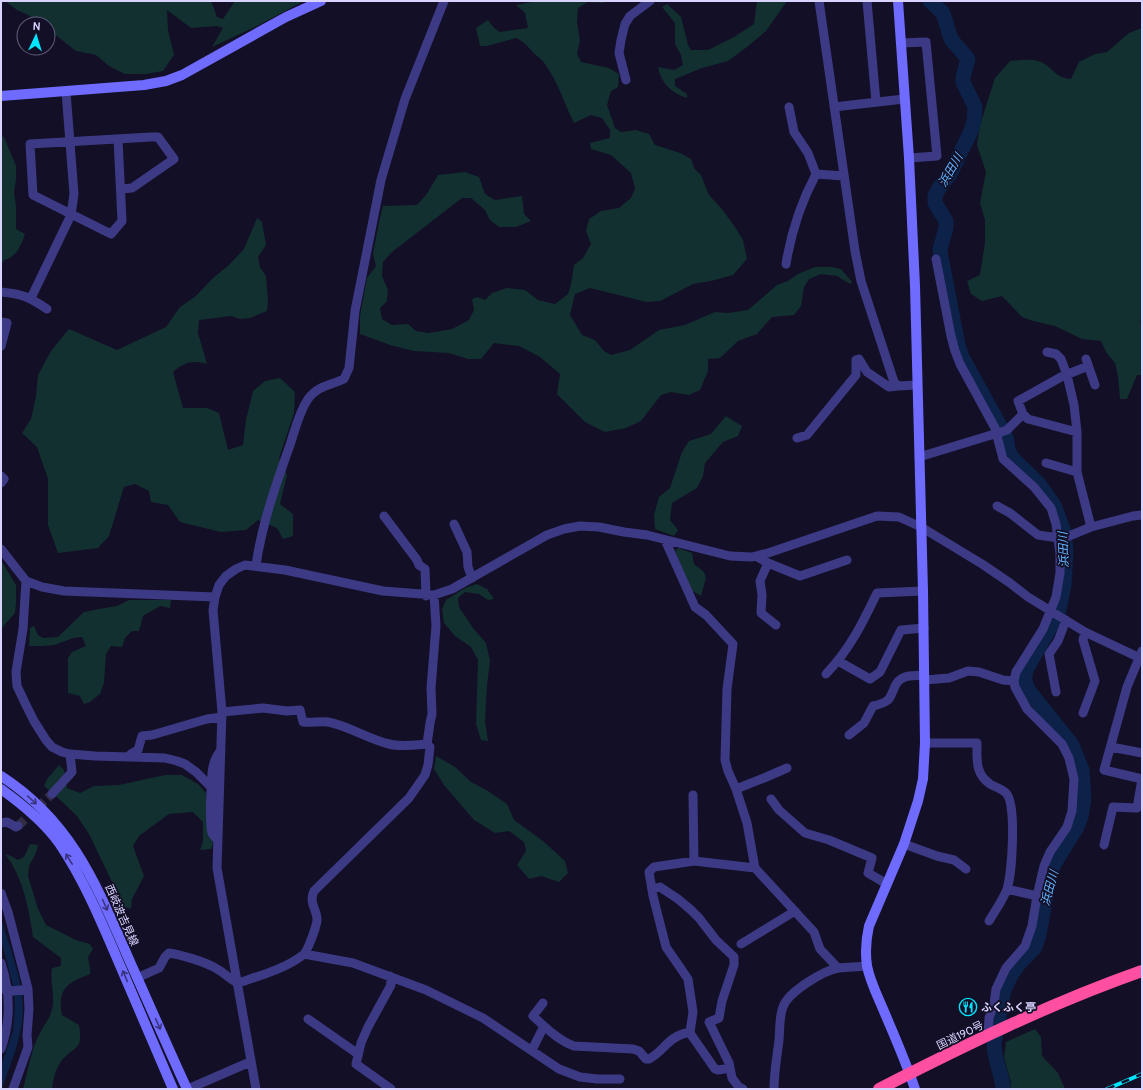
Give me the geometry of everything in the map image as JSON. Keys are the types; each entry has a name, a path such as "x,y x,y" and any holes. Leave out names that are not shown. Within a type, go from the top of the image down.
{"highway":[{"name":"国道190号","path":"879,1089 989,1034 1097,987 1142,971"}],"street":[{"path":"1,96 144,85 166,81 182,75 286,17 321,1"},
{"path":"256,565 258,548 278,478 299,419 308,400 318,389 344,379 349,368 355,311 381,180 405,99 444,1"},
{"path":"626,80 619,53 625,24 630,16 650,1"},
{"path":"819,1 855,251 861,281 889,369 894,382 898,386"},
{"path":"867,1 876,102"},
{"path":"898,1 915,286 926,744 923,779 918,801 904,844 869,926 866,940 867,966 872,982 915,1089"},
{"path":"901,43 926,42 937,156 908,158"},
{"path":"31,298 71,215 74,194 66,92"},
{"path":"834,107 904,99"},
{"path":"786,264 794,225 798,219 808,189 816,174 808,153 794,132 788,107"},
{"path":"118,139 122,221 112,234 33,195 30,144 70,141 118,139 158,138 174,159 132,188 121,189"},
{"path":"816,174 844,176"},
{"path":"936,259 955,351 960,364 995,428 1002,432"},
{"path":"1,292 31,298 47,309"},
{"path":"1,322 7,323 1,346"},
{"path":"1047,352 1056,354 1061,359 1068,375 1074,405 1077,432 1077,472 1090,527"},
{"path":"797,438 807,435 856,375 856,360 859,359 867,372 889,388 917,384"},
{"path":"1077,432 1028,419 1023,414 1018,402 1068,375 1087,362 1095,385"},
{"path":"919,457 1002,432 1023,414"},
{"path":"989,1034 990,1018 996,989 1006,968 1025,946 1032,926 1044,866 1050,852 1067,827 1072,811 1074,780 1069,758 1062,744 1027,709 1015,688 1014,681 1016,672 1043,629 1056,597 1063,537 1056,524 1051,508 1034,487 1004,459 1002,432"},
{"path":"1046,463 1077,472"},
{"path":"1,476 4,479 1,483"},
{"path":"997,506 1010,513 1038,535 1063,537 1090,527 1142,515"},
{"path":"304,954 315,929 317,918 311,897 314,891 398,810 414,792 425,775 428,765 430,747 427,744 432,714 431,688 436,626 425,569 419,565 418,560 384,516"},
{"path":"256,1089 250,1062 249,1047 217,868 222,715 213,610 215,598 220,585 226,576 245,565 256,565 383,591 430,595 452,589 547,535 564,528 580,526 599,527 647,535 730,556 756,556 878,516 899,517 921,527 982,564 1028,597 1064,620 1085,632 1141,656 1127,687 1104,770 1142,779 1137,808 1113,807 1104,845"},
{"path":"454,524 467,552 468,567 472,578"},
{"path":"665,540 696,607 733,644 727,689 724,750 728,771 736,789 746,823 755,868 814,932 820,949 838,968"},
{"path":"1,549 26,581 42,587 64,592 215,598"},
{"path":"756,556 768,563 800,576 847,560"},
{"path":"768,563 760,581 762,595 761,613 776,625"},
{"path":"26,581 23,629 16,672 17,686 24,703 46,740 52,747 70,754 165,758 177,761 185,764 196,772 212,788"},
{"path":"826,674 853,641 877,593 923,591"},
{"path":"1056,692 1048,654 1058,642 1064,620"},
{"path":"838,661 870,679 880,672 902,630 924,628"},
{"path":"1083,713 1095,681 1083,640 1085,632"},
{"path":"850,735 864,723 873,706 887,701 890,698 892,690 904,677 949,678 968,671 979,672 1003,680 1014,681"},
{"path":"128,757 138,750 142,736 222,715 263,708 300,710 303,722 326,722 334,724 390,744 427,744"},
{"path":"926,744 977,743 977,766 981,774 989,783 1007,793 1012,810 1012,829 1007,889 989,921"},
{"path":"1111,746 1142,753"},
{"path":"218,841 212,833 211,826 212,788 213,767 217,755 222,749"},
{"path":"52,794 72,772 70,754"},
{"path":"736,789 787,768"},
{"name":"西岐波吉見線","path":"1,776 31,799 48,815 69,840 84,863 101,895 187,1089"},
{"name":"西岐波吉見線","path":"1,789 19,802 42,824 58,842 75,869 92,900 173,1089"},
{"path":"693,795 694,861"},
{"path":"771,799 779,810 805,833 829,840 872,858 868,873 886,884"},
{"path":"1,823 6,822 16,827 18,826"},
{"path":"904,844 937,856 954,860 966,869"},
{"path":"730,1068 715,1069 690,1032 693,1012 688,980 666,947 649,872 654,867 694,861 755,868"},
{"path":"652,889 660,887 682,902 699,918 716,940 734,957 734,965 718,1018 709,1022 729,1064 732,1078 738,1086 743,1089"},
{"path":"1007,889 1037,896"},
{"path":"1,892 20,954 27,989 29,1009 27,1035 28,1047 13,1089"},
{"path":"740,944 795,911"},
{"path":"137,978 159,968 169,953 184,956 217,968 228,978 238,983 269,972 304,954 353,963 426,990 459,1005 483,1018 559,1069 580,1077 598,1080 620,1079"},
{"path":"1,963 7,990 8,1019 5,1038 1,1049"},
{"path":"774,1089 774,1073 783,1006 789,996 797,989 825,973 838,968 867,966"},
{"path":"390,976 391,985 368,1027 361,1043 356,1064 391,1089"},
{"path":"7,990 27,989"},
{"path":"543,1003 533,1016 567,1044 574,1046 633,1049 639,1051 649,1059 680,1034 690,1032"},
{"path":"308,1019 358,1054"},
{"path":"532,1050 544,1026"},
{"path":"187,1089 250,1062"}],"green space":[{"path":"5,1 211,1 217,17 223,19 235,1 304,1 257,26 212,47 223,28 217,26 191,28 167,10 168,30 174,55 163,71 146,74 125,74 109,66 96,55 76,51 56,35 56,16 29,16 17,10"},
{"path":"536,1 604,1 604,3 588,2 578,8 577,23 580,40 577,54 581,62 609,68 619,74 618,87 611,91 607,105 615,128 621,132 636,130 649,134 655,145 680,153 691,159 694,168 701,175 709,195 721,208 743,240 747,259 733,275 693,284 660,301 647,302 590,288 575,294 570,315 582,335 595,340 604,351 611,355 630,350 659,330 685,325 715,312 728,313 748,310 777,285 815,267 831,267 841,269 852,282 850,284 837,276 821,274 809,279 804,287 801,306 794,315 772,317 757,334 738,341 720,358 708,359 708,371 700,390 689,395 671,392 661,395 641,421 626,428 605,432 585,422 557,394 560,374 540,357 519,346 494,343 481,359 468,359 449,353 414,351 390,345 360,334 360,316 367,278 376,266 373,254 383,206 417,205 426,195 438,175 465,172 479,177 485,194 495,200 522,196 524,214 531,221 516,227 499,227 490,220 485,210 471,198 462,198 392,252 383,262 382,276 388,290 387,301 380,308 382,319 392,325 408,324 416,331 429,333 452,329 469,320 474,310 472,299 477,297 485,300 492,293 507,288 525,290 538,300 555,304 568,294 574,265 583,258 591,244 586,231 589,219 601,211 619,208 631,198 635,188 631,173 611,155 591,149 590,143 610,138 610,130 602,118 591,115 574,123 550,71 524,43 518,39 516,38 487,46 480,46 476,28 488,20 494,28 500,32 528,28 525,13 516,5"},
{"path":"757,1 787,1 766,31 728,61 702,68 675,79 675,86 687,94 687,98 668,87 659,73 658,67 674,70 683,65 681,55 675,44 675,23 662,7 667,4 681,17 688,45 691,50 708,50 734,37 754,24"},
{"path":"1142,28 1142,314 1140,323 1142,324 1142,375 1137,375 1127,399 1120,399 1115,363 1106,352 1101,341 1082,339 1055,326 1022,317 1002,296 982,301 971,294 967,281 980,275 985,242 985,220 980,203 986,172 977,145 980,125 995,78 1010,61 1035,60 1046,65 1060,76 1071,79 1079,62 1095,54 1107,52 1129,33"},
{"path":"1,136 4,137 16,166 14,192 16,206 16,229 25,234 18,250 12,256 4,260 1,266"},
{"path":"257,218 262,222 266,245 258,257 260,267 266,276 268,302 267,311 250,318 240,319 231,316 199,320 198,333 207,364 192,362 181,366 173,372 183,408 207,408 219,413 228,450 243,445 246,420 253,391 265,381 280,378 295,392 294,413 279,458 287,475 280,504 293,514 293,536 283,539 277,528 258,520 246,530 221,532 180,522 168,505 151,502 149,491 135,484 124,487 109,536 98,548 58,553 48,525 48,479 37,447 22,433 31,419 36,396 38,375 51,351 69,329 117,350 166,327 180,307 196,296 244,249"},
{"path":"726,416 742,426 738,436 723,442 705,463 703,476 697,488 672,503 670,520 678,530 674,536 655,529 654,515 659,497 670,488 682,452 689,441 711,434"},
{"path":"678,548 692,553 694,564 704,572 706,578 701,596 691,590 675,551"},
{"path":"1,560 16,585 16,603 15,613 1,629 2,579"},
{"path":"477,584 487,589 494,599 488,600 479,594 465,592 458,598 459,607 473,628 486,643 490,661 485,721 488,741 481,740 476,724 478,660 471,647 455,636 444,623 442,609 446,600 465,588"},
{"path":"129,600 171,600 170,608 160,606 143,616 139,631 132,631 125,638 122,647 111,646 106,654 104,683 100,694 90,702 84,704 80,696 68,693 68,658 72,652 86,646 82,637 54,645 29,646 30,628 34,626 38,635 43,638 58,637 84,612 117,606"},
{"path":"436,756 455,767 471,782 507,804 514,820 543,841 565,861 568,873 559,882 541,876 529,879 517,865 526,851 524,842 509,831 495,833 474,820 444,785 434,769"},
{"path":"59,765 64,770 67,788 80,793 94,786 119,785 165,775 182,775 198,784 206,793 210,835 213,844 211,849 200,850 203,842 203,822 193,812 169,814 139,836 133,846 144,876 132,899 131,909 122,906 89,834 77,816 44,786 47,779"},
{"path":"30,844 38,845 36,853 29,866 28,876 38,909 46,925 76,940 90,944 93,949 88,957 90,974 70,984 63,993 61,999 62,1015 79,1025 80,1038 78,1046 63,1059 58,1066 52,1089 23,1089 34,1046 52,1010 52,968 61,966 61,958 33,937 27,904 21,883 5,854 18,860 24,857"},
{"path":"1035,1029 1041,1037 1042,1056 1058,1073 1065,1089 1010,1089 1011,1083 1004,1057 1006,1042"}],"water":[{"path":"1,918 17,970 23,1010 19,1039 2,1089 1,1066 13,1031 15,1007 14,989 1,940"}],"waterway":[{"name":"浜田川","path":"930,1 943,13 951,39 968,59 963,82 975,107 974,121 971,131 950,174 939,188 935,196 935,203 946,221 946,228 940,249 958,345 961,355 1006,437 1008,450 1012,458 1039,484 1054,505 1064,532 1066,551 1064,585 1058,614 1027,668 1025,680 1029,691 1072,745 1082,770 1084,798 1081,817 1077,827 1054,864 1050,875 1039,935 1035,947 1018,965 1011,975 1004,990 994,1044 995,1056 1003,1089"}],"tunnel":[{"path":"18,826 52,794"}],"railway":[{"path":"1107,1089 1142,1074"}],"place":[{"name":"ふくふく亭","path":"968,1007"}]}
